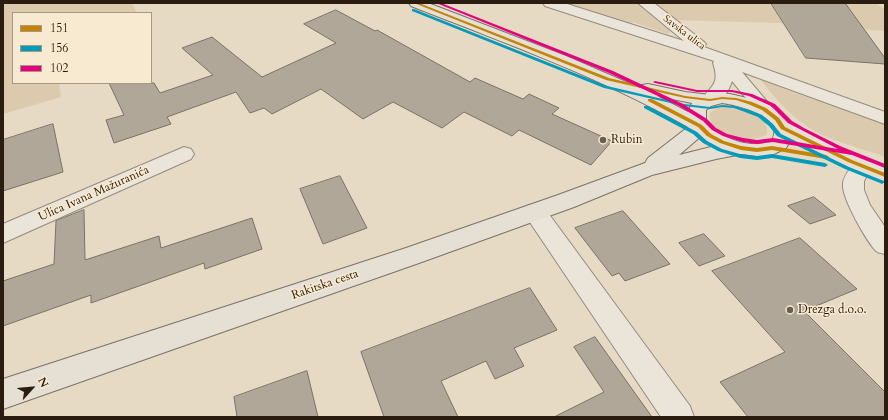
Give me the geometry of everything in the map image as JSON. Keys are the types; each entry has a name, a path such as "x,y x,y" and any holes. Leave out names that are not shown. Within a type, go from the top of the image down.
{"main road":[{"path":"416,3 608,79 677,112 722,142 741,148 757,150 772,148 856,164"},
{"path":"608,79 685,97 710,100"},
{"path":"700,126 695,116 697,108 700,104 710,100 722,98 736,99 764,109 777,119 784,128 856,164 885,175"},
{"name":"Rakitska cesta","path":"646,170 689,137 700,126"},
{"path":"772,148 781,142 785,135 784,128"},
{"name":"Rakitska cesta","path":"3,394 411,256 535,212 646,170 716,152 741,148"}],"street":[{"path":"550,3 758,73 885,118"},
{"name":"Savska ulica","path":"645,3 717,59 742,81 764,109"},
{"path":"710,100 720,90 724,80 724,71 717,59"},
{"name":"Ulica Ivana Mažuranića","path":"3,234 184,154"},
{"path":"856,164 853,182 859,204 885,245"},
{"path":"535,212 679,417"}],"shaded area":[{"path":"3,3 132,3 136,12 12,12 12,84 59,84 61,97 3,114"},
{"path":"564,3 639,3 672,30 668,34 633,22 631,24"},
{"path":"652,3 876,3 885,10 885,31 777,23 672,20"},
{"path":"760,79 792,92 885,123 885,157 818,133 801,122 786,109"},
{"path":"723,106 745,109 759,116 764,120 767,127 767,134 760,138 741,139 722,133 715,128 711,121 710,113"}],"building":[{"path":"771,3 845,3 885,58 885,64 806,58"},
{"path":"336,10 375,31 377,30 470,82 475,78 523,99 529,94 559,108 552,114 612,141 591,165 519,130 512,136 464,112 442,128 393,102 363,119 321,89 272,114 264,108 250,113 236,92 167,117 171,124 114,143 106,120 124,115 109,84 154,83 160,93 213,75 182,48 212,37 262,77 336,43 304,24"},
{"path":"53,124 63,172 3,191 3,140"},
{"path":"340,176 367,228 323,244 300,189"},
{"path":"814,197 836,215 810,224 788,206"},
{"path":"84,210 85,260 159,236 161,248 252,218 262,249 205,269 204,263 91,303 91,295 3,326 3,281 54,264 56,221"},
{"path":"623,211 670,264 625,281 619,273 612,276 575,228"},
{"path":"704,234 725,256 699,266 679,243"},
{"path":"800,238 857,289 804,311 885,392 885,417 748,417 720,382 785,352 712,271"},
{"path":"530,288 557,330 514,348 524,366 495,379 486,361 441,381 458,417 384,417 361,352"},
{"path":"595,337 652,417 554,417 604,392 574,347"},
{"path":"307,371 318,417 237,417 234,397"}],"transit line":[{"name":"151","path":"416,3 608,79 685,97 710,100 722,98 736,99 750,103 764,109 777,119 783,128 850,161 885,175"},
{"name":"102","path":"438,3 611,72 681,105 705,120 714,129 725,135 743,140 757,142 773,140 851,153"},
{"name":"156","path":"413,10 606,87 684,105 710,108 722,106 735,107 747,111 760,116 771,125 779,135 847,168 882,182"},
{"name":"102","path":"655,82 697,91 732,91 750,95 773,105 790,122 802,129 838,147 885,166"},
{"name":"151","path":"650,100 700,126 709,135 722,142 741,148 757,150 772,148 826,157"},
{"name":"156","path":"646,107 695,133 705,142 720,150 740,156 757,158 772,156 825,165"}],"place":[{"name":"Rubin","path":"603,140"},
{"name":"Drezga d.o.o.","path":"790,310"}]}
